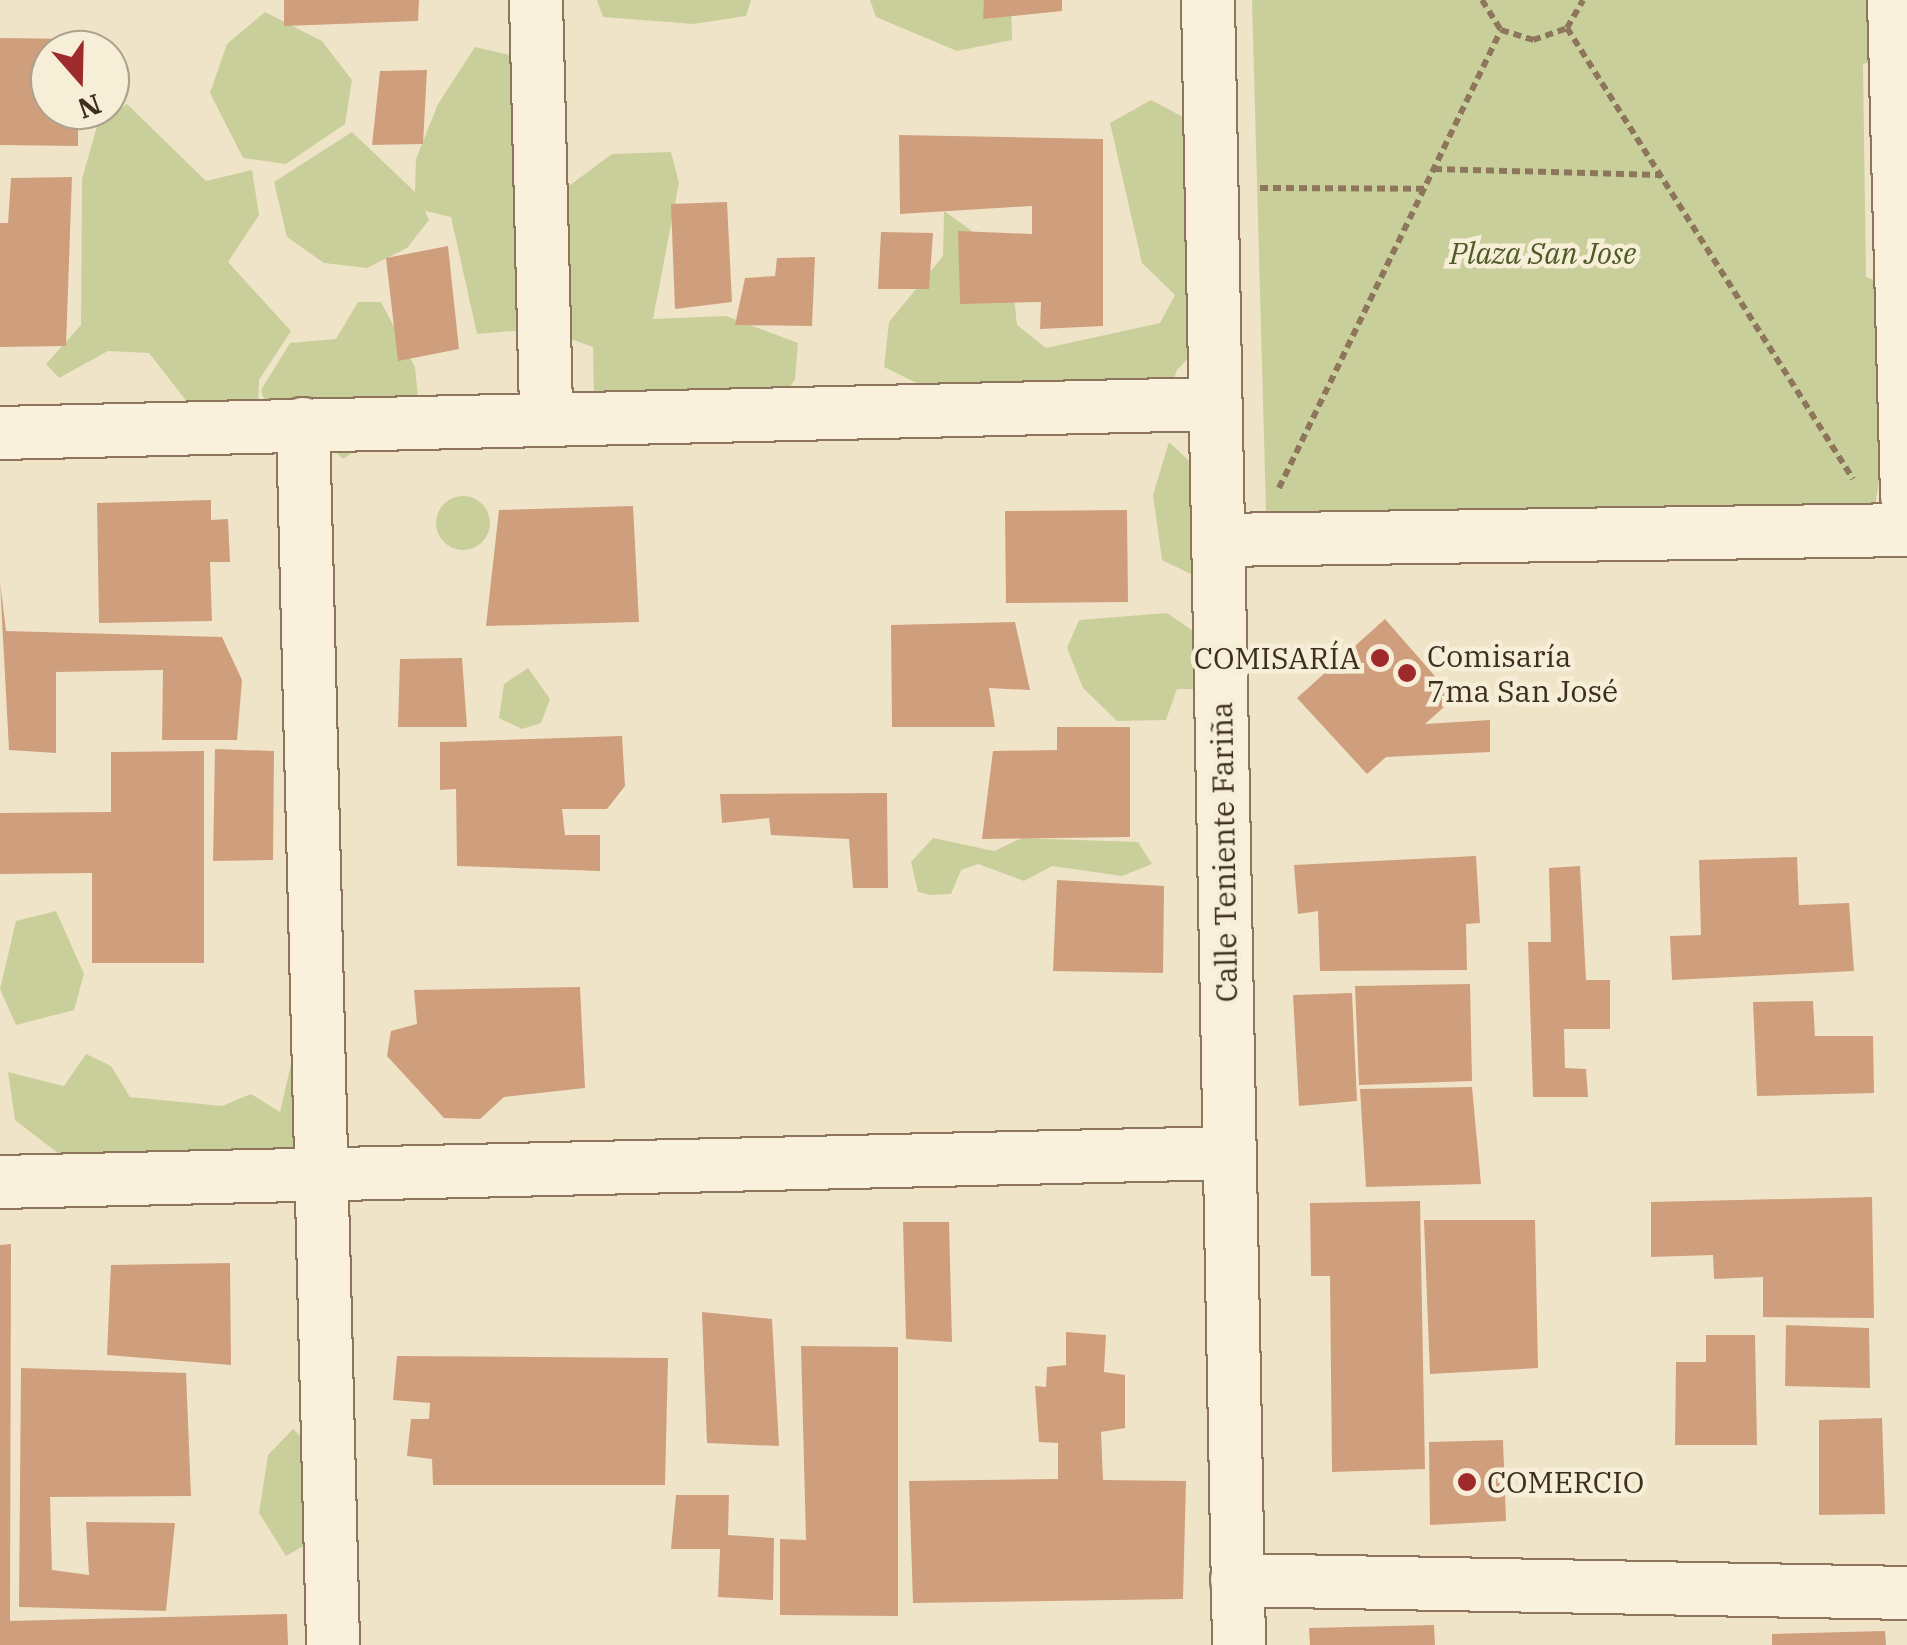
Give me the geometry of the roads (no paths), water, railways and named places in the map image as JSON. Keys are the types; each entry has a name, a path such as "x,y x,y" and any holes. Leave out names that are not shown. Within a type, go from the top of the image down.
{"street":[{"path":"536,0 546,419"},
{"name":"Calle Teniente Fariña","path":"1208,0 1215,404 1236,539 1230,1153 1238,1645"},
{"path":"1883,492 1894,0"},
{"path":"0,433 1215,404"},
{"path":"304,424 333,1645"},
{"path":"1236,539 1907,530"},
{"path":"0,1182 1230,1153"},
{"path":"1238,1580 1907,1594"}],"place":[{"name":"COMISARÍA","path":"1380,658"},
{"name":"Comisaría 7ma San José","path":"1407,673"},
{"name":"COMERCIO","path":"1467,1482"}],"park label":[{"name":"Plaza San Jose","path":"1543,253"}]}
